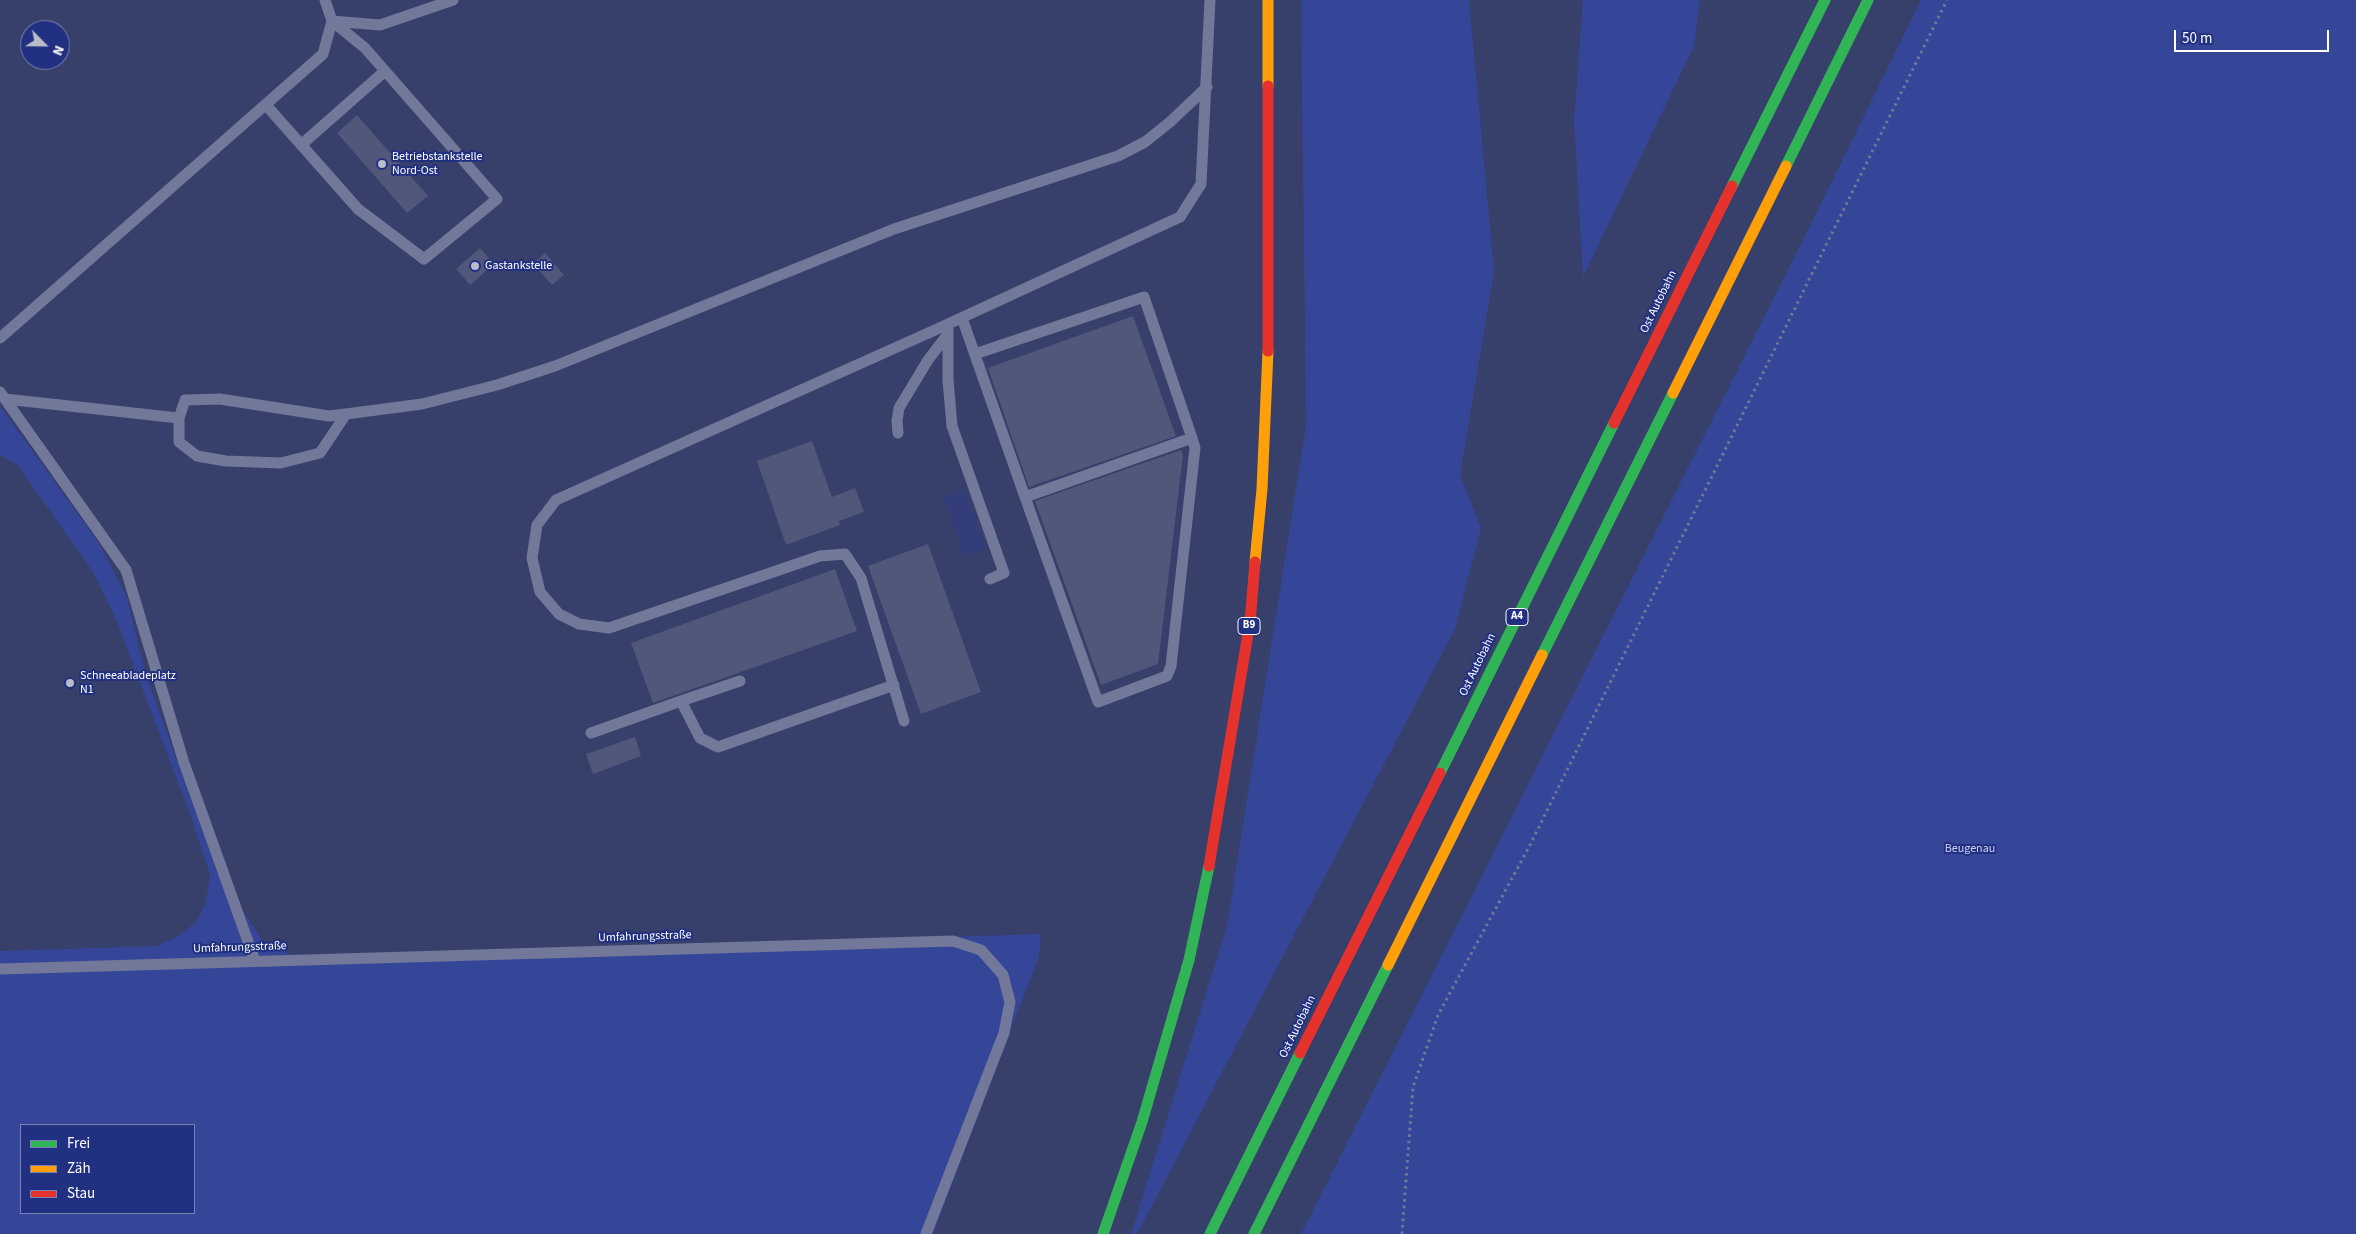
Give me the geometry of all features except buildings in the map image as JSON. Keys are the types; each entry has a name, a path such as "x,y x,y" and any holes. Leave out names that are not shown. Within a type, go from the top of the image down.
{"main road":[{"name":"B9","path":"1102,1234 1142,1122 1189,960 1217,827 1250,622 1262,489 1268,343 1268,0"},
{"name":"Ost Autobahn","path":"1210,1234 1825,0"},
{"path":"1254,1234 1868,0"}],"lane":[{"path":"0,338 323,54 332,21 326,0"},
{"path":"332,21 380,25 453,0"},
{"path":"904,721 862,578 845,554 820,556 609,628 579,624 559,614 540,592 532,558 537,525 556,500 948,329 962,318 1180,217 1201,184 1210,0"},
{"path":"266,105 358,209 424,259 497,199 365,48 332,21"},
{"path":"301,145 385,71"},
{"path":"346,414 320,453 281,463 226,461 197,456 179,442 179,418 186,400 220,399 328,416 422,404 497,385 530,374 708,305 894,229 1118,156 1145,142 1170,122 1207,87"},
{"path":"962,318 1098,702 1167,676 1171,666 1196,448 1144,297 975,354"},
{"path":"898,434 899,408 948,329"},
{"path":"948,329 948,380 952,426 1004,573 990,579"},
{"path":"3,396 179,418"},
{"path":"3,396 126,570 184,764 255,962"},
{"path":"1025,496 1192,438"},
{"path":"591,733 740,680"},
{"path":"681,702 700,738 718,746 894,685"},
{"name":"Umfahrungsstraße","path":"0,969 953,941 981,950 1003,975 1010,1002 1004,1033 926,1234"}],"path":[{"path":"1402,1234 1413,1087 1438,1015 1529,847 1948,0"}],"green space":[{"path":"1301,0 1469,0 1494,271 1460,475 1481,528 1455,629 1137,1234 1131,1234 1227,926 1306,425"},
{"path":"1583,0 1700,0 1694,46 1583,277 1574,120"},
{"name":"Beugenau","path":"1921,0 2356,0 2356,1234 1301,1234 1801,244"},
{"path":"0,406 98,542 126,595 147,678 217,872 264,943 297,957 1041,934 1039,956 933,1234 0,1234 0,951 157,946 179,936 197,921 206,902 210,875 191,816 115,617 93,572 17,464 0,455"}],"shaded area":[{"path":"964,489 986,548 964,556 943,496"}],"traffic: fast":[{"path":"1732,186 1825,0"},
{"path":"1786,166 1868,0"},
{"path":"1542,655 1673,393"},
{"path":"1440,773 1614,423"},
{"path":"1103,1234 1142,1122 1189,960 1209,866"},
{"path":"1254,1234 1388,965"},
{"path":"1210,1234 1300,1053"}],"traffic: slow":[{"path":"1268,0 1268,86"},
{"path":"1673,393 1786,166"},
{"path":"1255,562 1262,489 1268,351"},
{"path":"1388,965 1542,655"}],"traffic: jam":[{"path":"1268,86 1268,351"},
{"path":"1614,423 1732,186"},
{"path":"1209,866 1250,622 1255,562"},
{"path":"1300,1053 1440,773"}],"place":[{"name":"Betriebstankstelle Nord-Ost","path":"382,164"},
{"name":"Gastankstelle","path":"475,266"},
{"name":"Schneeabladeplatz N1","path":"70,683"}]}
